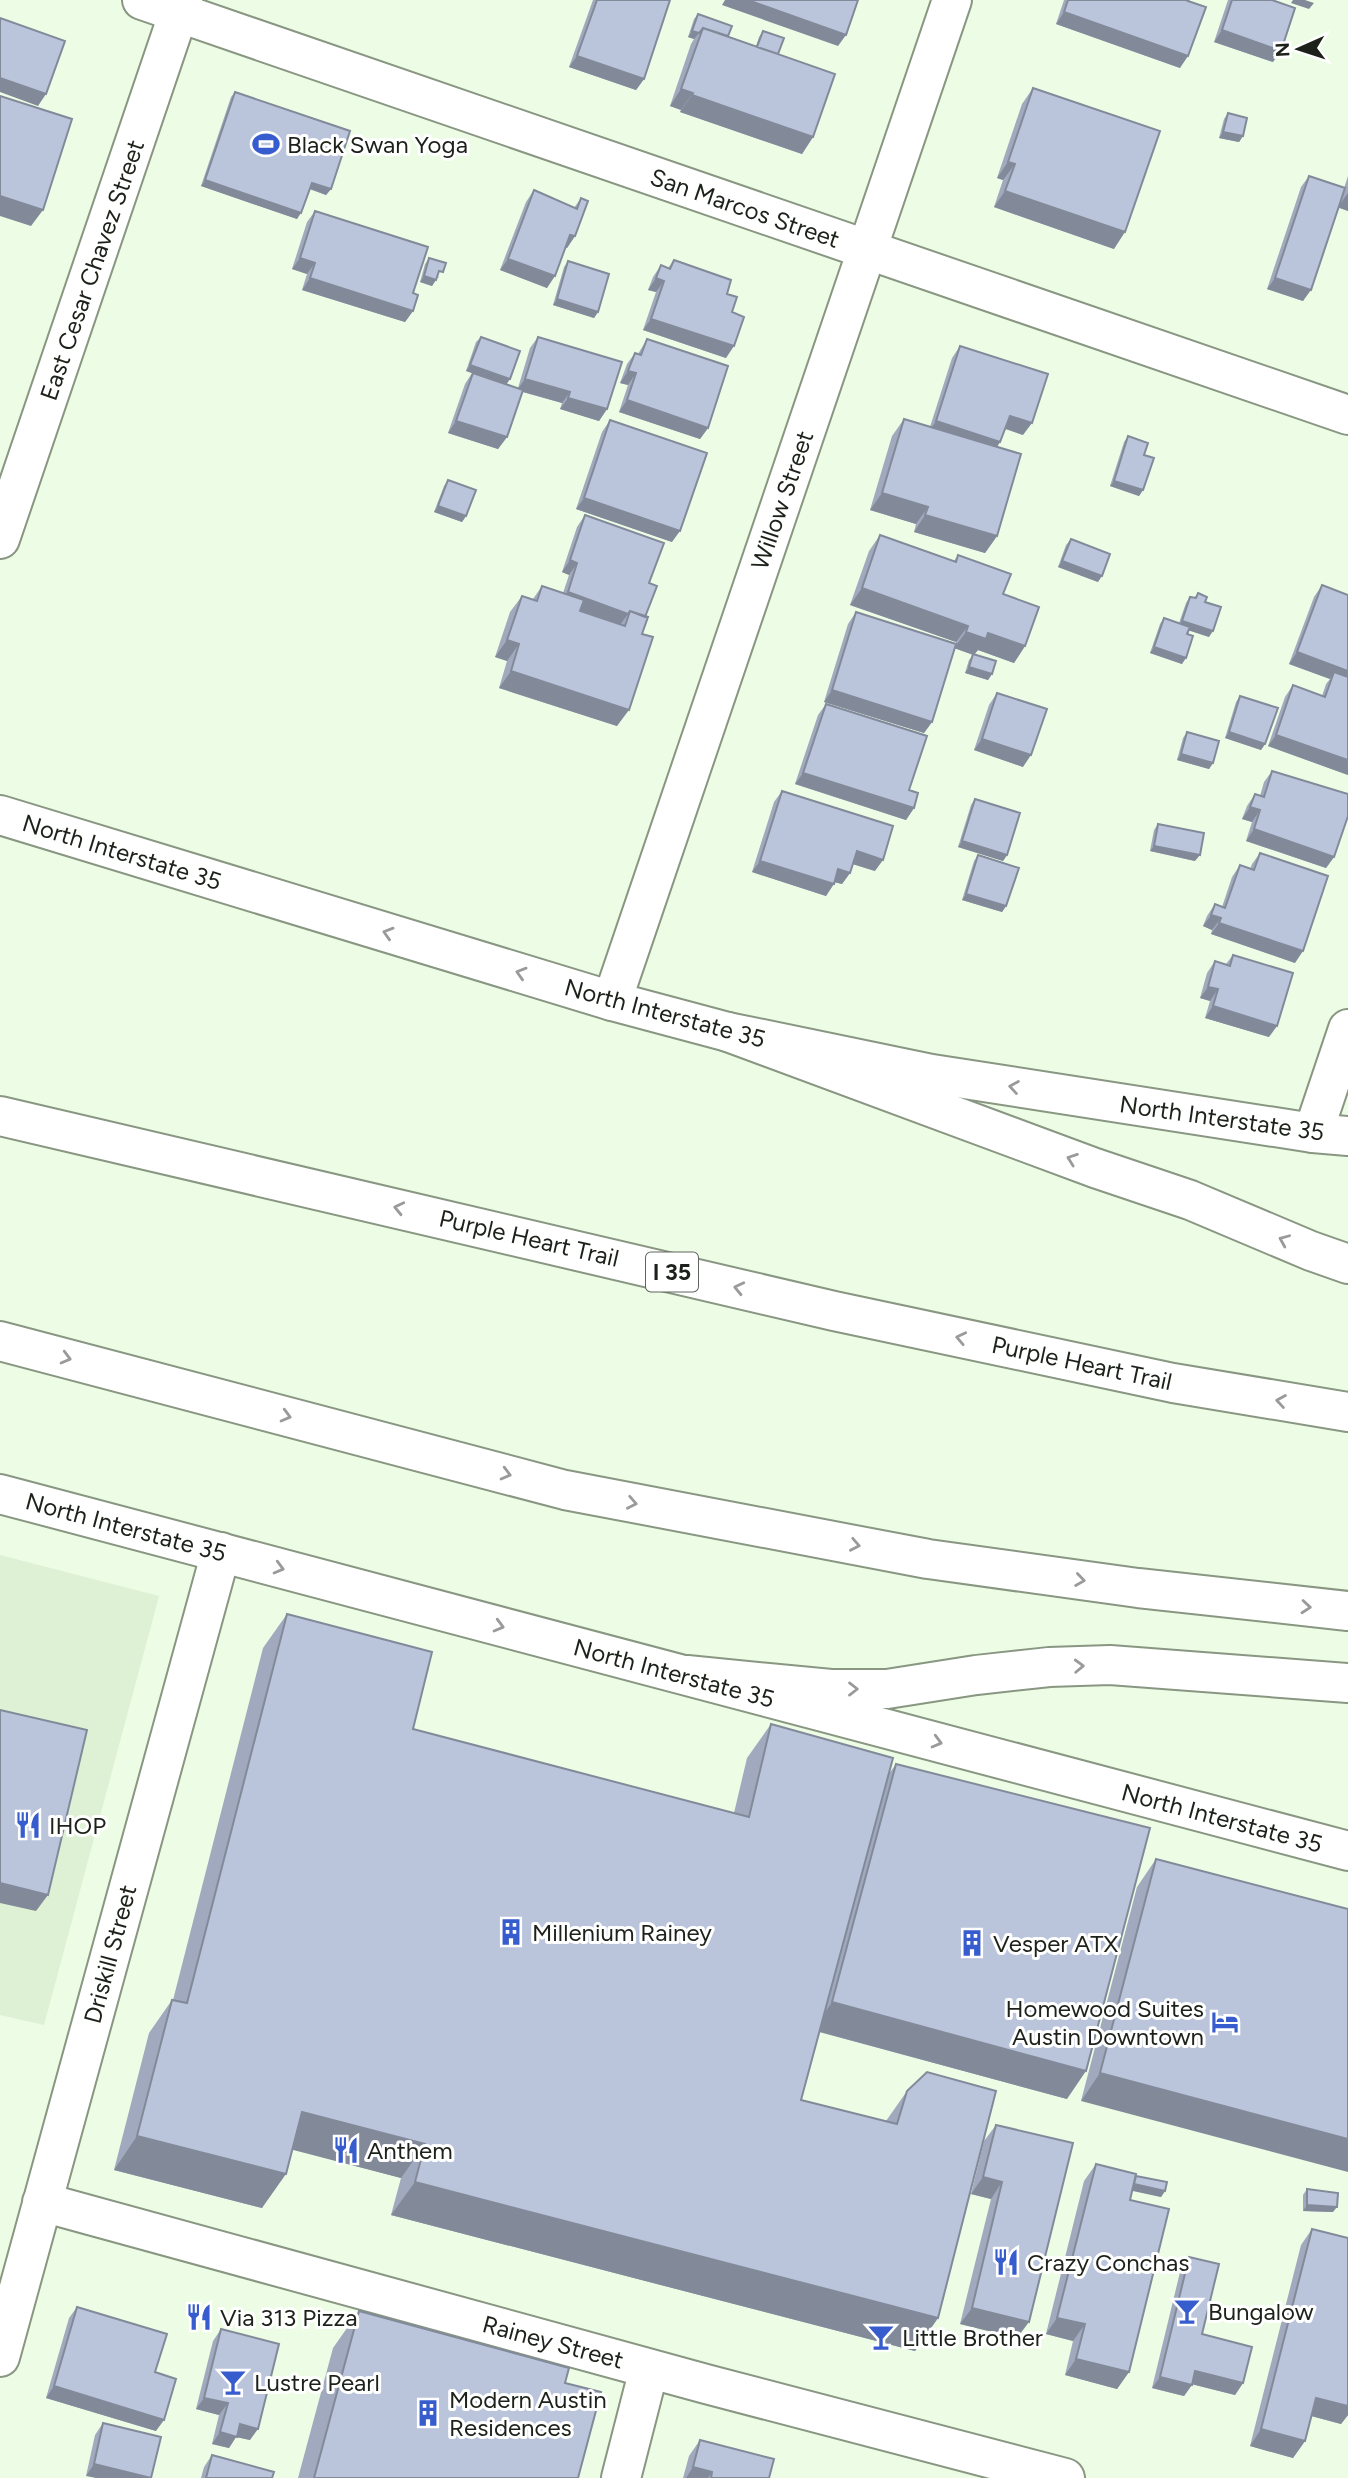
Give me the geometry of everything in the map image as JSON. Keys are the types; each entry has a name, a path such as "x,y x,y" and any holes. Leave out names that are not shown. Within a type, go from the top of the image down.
{"main road":[{"name":"San Marcos Street","path":"142,0 181,6 867,250 1348,415"},
{"name":"Willow Street","path":"611,1001 952,0"},
{"name":"East Cesar Chavez Street","path":"0,539 181,6"},
{"name":"North Interstate 35","path":"0,815 611,1001 728,1032 944,1076 1330,1135"},
{"path":"1330,1135 1348,1029"},
{"path":"728,1032 1095,1168 1190,1200 1348,1264"},
{"name":"Purple Heart Trail","path":"0,1116 834,1311 1173,1383 1348,1412"},
{"path":"0,1340 565,1490 928,1559 1138,1588 1348,1611"},
{"name":"North Interstate 35","path":"0,1494 1348,1851"},
{"name":"Driskill Street","path":"0,2357 221,1552"},
{"path":"687,1675 831,1689 887,1689 1049,1667 1110,1665 1348,1683"},
{"name":"Rainey Street","path":"42,2203 1065,2478"},
{"path":"621,2478 649,2368"}],"shaded area":[{"path":"0,1555 159,1596 44,2025 0,2015"}],"building":[{"path":"597,0 670,0 644,79 577,56"},
{"path":"748,0 858,0 846,35"},
{"path":"1068,0 1189,0 1206,7 1188,56 1064,12"},
{"path":"1232,0 1272,0 1295,8 1281,51 1222,30"},
{"path":"698,14 732,26 728,36 703,28 699,33 692,31"},
{"path":"0,18 65,41 46,94 0,78"},
{"path":"703,28 835,74 813,137 681,89"},
{"path":"763,31 784,38 778,54 757,47"},
{"path":"1033,88 1160,131 1125,232 1005,191 1015,164 1008,162"},
{"path":"235,92 350,131 331,189 312,183 301,213 205,180"},
{"path":"0,96 72,119 43,210 0,196"},
{"path":"1228,113 1247,118 1243,136 1223,132"},
{"path":"1309,176 1345,188 1311,290 1275,278"},
{"path":"534,190 577,209 581,198 588,201 575,236 570,235 555,276 508,259"},
{"path":"315,211 428,247 413,293 418,295 413,311 310,278 315,263 300,258"},
{"path":"429,258 446,263 436,280 424,276"},
{"path":"674,260 731,280 727,294 737,297 732,312 744,317 734,346 651,319 664,281 656,278 661,265 670,269"},
{"path":"568,261 609,274 598,312 557,299"},
{"path":"481,337 520,351 510,379 470,365"},
{"path":"538,337 622,362 607,409 568,398 570,392 525,379"},
{"path":"647,339 728,366 708,428 627,400 636,373 628,371 635,353 641,355"},
{"path":"960,346 1048,374 1032,423 1010,416 1000,442 936,421"},
{"path":"473,373 523,390 507,437 456,421"},
{"path":"904,419 1021,454 997,536 925,515 928,507 882,493"},
{"path":"610,420 707,453 680,531 584,498"},
{"path":"1128,436 1148,443 1144,455 1154,458 1143,490 1114,481"},
{"path":"448,480 476,490 466,516 438,506"},
{"path":"585,515 664,543 649,583 657,586 645,617 630,611 628,614 568,592 577,563 570,560"},
{"path":"880,535 956,562 958,555 1011,574 1003,594 1039,607 1025,646 988,633 986,639 966,632 968,626 862,588"},
{"path":"1071,539 1110,554 1102,576 1062,561"},
{"path":"1322,585 1348,595 1348,671 1297,652"},
{"path":"542,586 584,600 580,611 625,626 630,611 648,617 642,634 653,637 629,710 511,671 519,644 507,640 522,596 537,601"},
{"path":"1198,593 1207,597 1205,602 1221,607 1213,631 1182,621 1190,597 1196,598"},
{"path":"856,612 956,644 932,722 832,690"},
{"path":"1164,618 1190,627 1187,634 1193,636 1186,658 1154,647"},
{"path":"973,654 996,661 992,674 969,667"},
{"path":"1334,672 1348,677 1348,760 1276,735 1293,685 1325,697"},
{"path":"997,693 1047,709 1031,755 982,739"},
{"path":"1240,696 1278,708 1265,744 1229,732"},
{"path":"826,704 927,736 909,790 918,793 914,808 803,773"},
{"path":"1187,732 1219,741 1213,763 1181,754"},
{"path":"1272,771 1348,794 1348,816 1334,857 1254,829 1260,810 1250,807 1255,794 1264,797"},
{"path":"782,791 893,826 883,860 857,851 850,873 838,869 834,884 760,861"},
{"path":"975,799 1020,813 1007,855 962,841"},
{"path":"1158,824 1204,833 1200,855 1154,846"},
{"path":"1260,853 1328,876 1303,951 1219,923 1221,918 1211,915 1215,904 1225,908 1240,865 1254,870"},
{"path":"978,855 1019,868 1006,906 966,894"},
{"path":"1233,955 1293,973 1277,1026 1213,1006 1218,989 1208,987 1215,961 1230,966"},
{"name":"Millenium Rainey","path":"287,1614 432,1652 413,1729 749,1817 771,1724 893,1758 801,2100 897,2124 907,2091 927,2072 996,2091 938,2318 415,2182 425,2144 302,2112 286,2174 137,2136 172,2000 187,2003"},
{"name":"IHOP","path":"0,1710 87,1730 48,1895 0,1883"},
{"name":"Vesper ATX","path":"896,1764 1150,1828 1086,2071 832,2002"},
{"name":"Homewood Suites Austin Downtown","path":"1156,1859 1348,1909 1348,2139 1100,2073"},
{"name":"Crazy Conchas","path":"996,2125 1073,2143 1029,2322 972,2308 1002,2182 983,2177"},
{"path":"1096,2164 1136,2174 1130,2200 1169,2209 1129,2372 1076,2359 1085,2324 1057,2318"},
{"path":"1136,2176 1167,2182 1165,2191 1134,2184"},
{"path":"1307,2189 1338,2193 1337,2207 1307,2205"},
{"path":"1312,2229 1348,2238 1348,2406 1316,2398 1305,2441 1261,2429"},
{"name":"Bungalow","path":"1189,2257 1219,2264 1202,2334 1252,2347 1243,2383 1195,2371 1192,2385 1160,2377"},
{"path":"77,2307 167,2334 155,2372 176,2379 164,2420 54,2386"},
{"name":"Modern Austin Residences","path":"359,2311 569,2368 565,2383 601,2392 578,2478 314,2478"},
{"name":"Lustre Pearl","path":"221,2329 279,2344 258,2429 240,2424 237,2437 220,2432 228,2403 204,2398"},
{"path":"103,2423 161,2437 151,2478 94,2464"},
{"path":"700,2440 774,2459 769,2478 711,2478 712,2472 693,2467"},
{"path":"212,2455 274,2472 272,2478 206,2478"}],"place":[{"name":"Black Swan Yoga","path":"266,144"},
{"name":"IHOP","path":"28,1825"},
{"name":"Millenium Rainey","path":"511,1932"},
{"name":"Vesper ATX","path":"972,1943"},
{"name":"Homewood Suites Austin Downtown","path":"1225,2022"},
{"name":"Anthem","path":"346,2150"},
{"name":"Crazy Conchas","path":"1006,2262"},
{"name":"Bungalow","path":"1187,2311"},
{"name":"Via 313 Pizza","path":"199,2317"},
{"name":"Little Brother","path":"881,2337"},
{"name":"Lustre Pearl","path":"233,2382"},
{"name":"Modern Austin Residences","path":"428,2413"}]}
